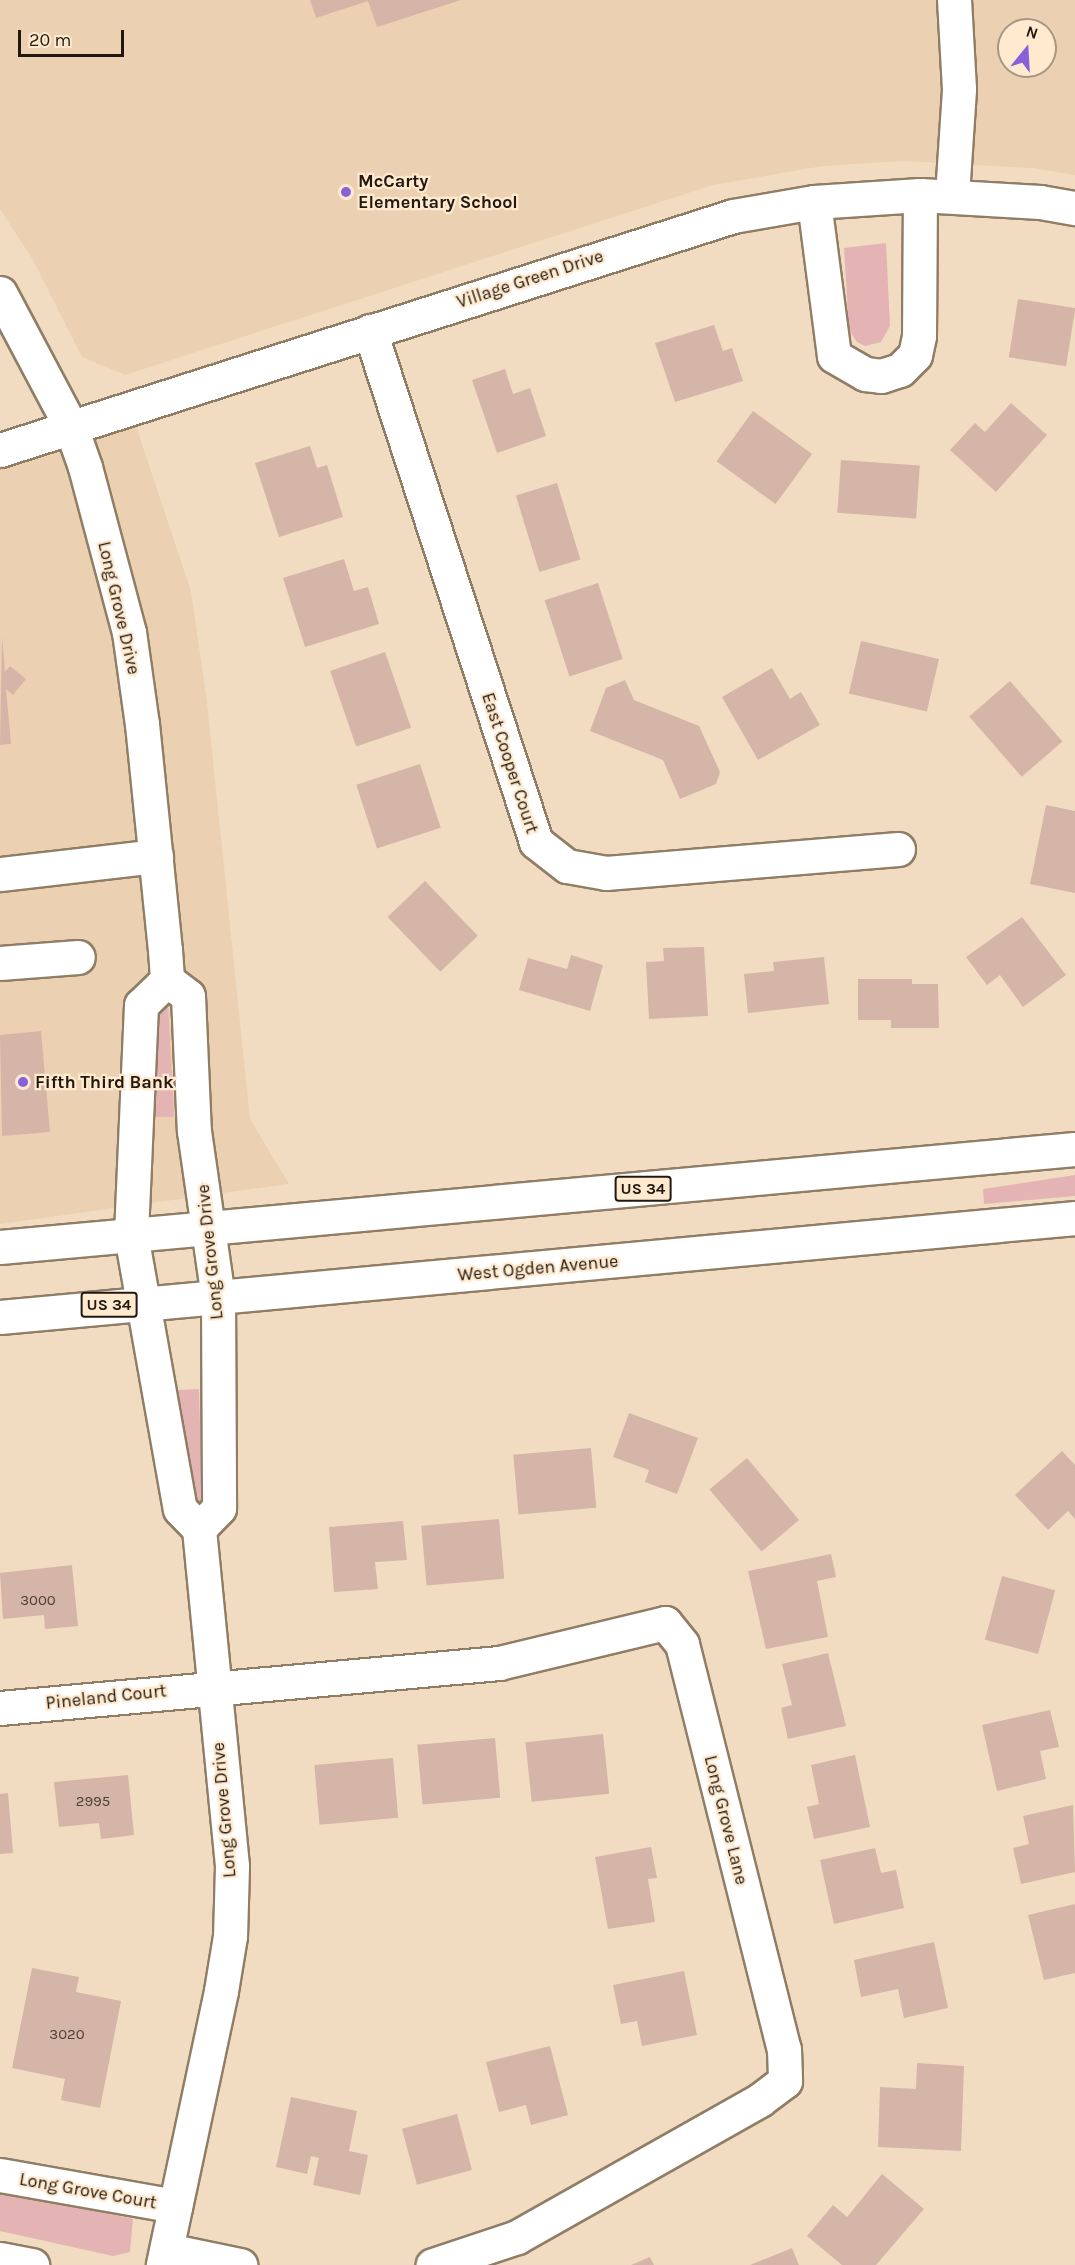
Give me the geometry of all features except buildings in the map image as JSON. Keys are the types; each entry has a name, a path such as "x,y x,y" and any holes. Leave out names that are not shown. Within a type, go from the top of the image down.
{"street":[{"path":"952,195 959,78 954,0"},
{"path":"814,202 834,356 865,374 881,376 900,370 915,355 919,336 920,195"},
{"name":"Village Green Drive","path":"0,450 674,232 774,207 814,202 952,195 1075,208"},
{"name":"Long Grove Drive","path":"0,293 71,427 85,467 129,632 156,856 167,980 188,996 194,1131 211,1228 218,1297 219,1508 199,1528 212,1687 232,1866 230,1936 165,2258"},
{"name":"East Cooper Court","path":"370,331 536,842 567,866 598,872 898,849"},
{"path":"0,874 156,856"},
{"path":"0,963 78,957"},
{"path":"167,980 141,1005 131,1235 180,1509 199,1528"},
{"name":"US 34","path":"0,1247 1075,1149"},
{"name":"West Ogden Avenue","path":"0,1317 142,1302 218,1297 1075,1218"},
{"name":"Long Grove Lane","path":"212,1687 499,1663 665,1623 682,1644 784,2049 785,2081 759,2100 518,2238 433,2265"},
{"name":"Pineland Court","path":"0,1708 212,1687"},
{"name":"Long Grove Court","path":"0,2175 176,2206"},
{"path":"165,2258 240,2265"},
{"path":"0,2259 32,2265"}],"shaded area":[{"name":"McCarty Elementary School","path":"0,0 1075,0 1075,175 1032,168 904,161 823,166 713,185 125,375 82,357 33,260 0,209"},
{"path":"886,243 890,326 881,342 865,346 857,342 849,330 844,248"},
{"path":"128,402 191,591 207,702 250,1119 289,1184 0,1224 0,444"},
{"path":"166,999 174,1117 155,1117 159,1005"},
{"path":"1075,1175 1075,1196 984,1204 983,1189"},
{"path":"199,1389 202,1499 200,1507 195,1503 177,1390"},
{"path":"0,2190 133,2219 130,2252 113,2256 0,2231"}],"place":[{"name":"McCarty Elementary School","path":"346,192"},
{"name":"Fifth Third Bank","path":"23,1082"}]}
